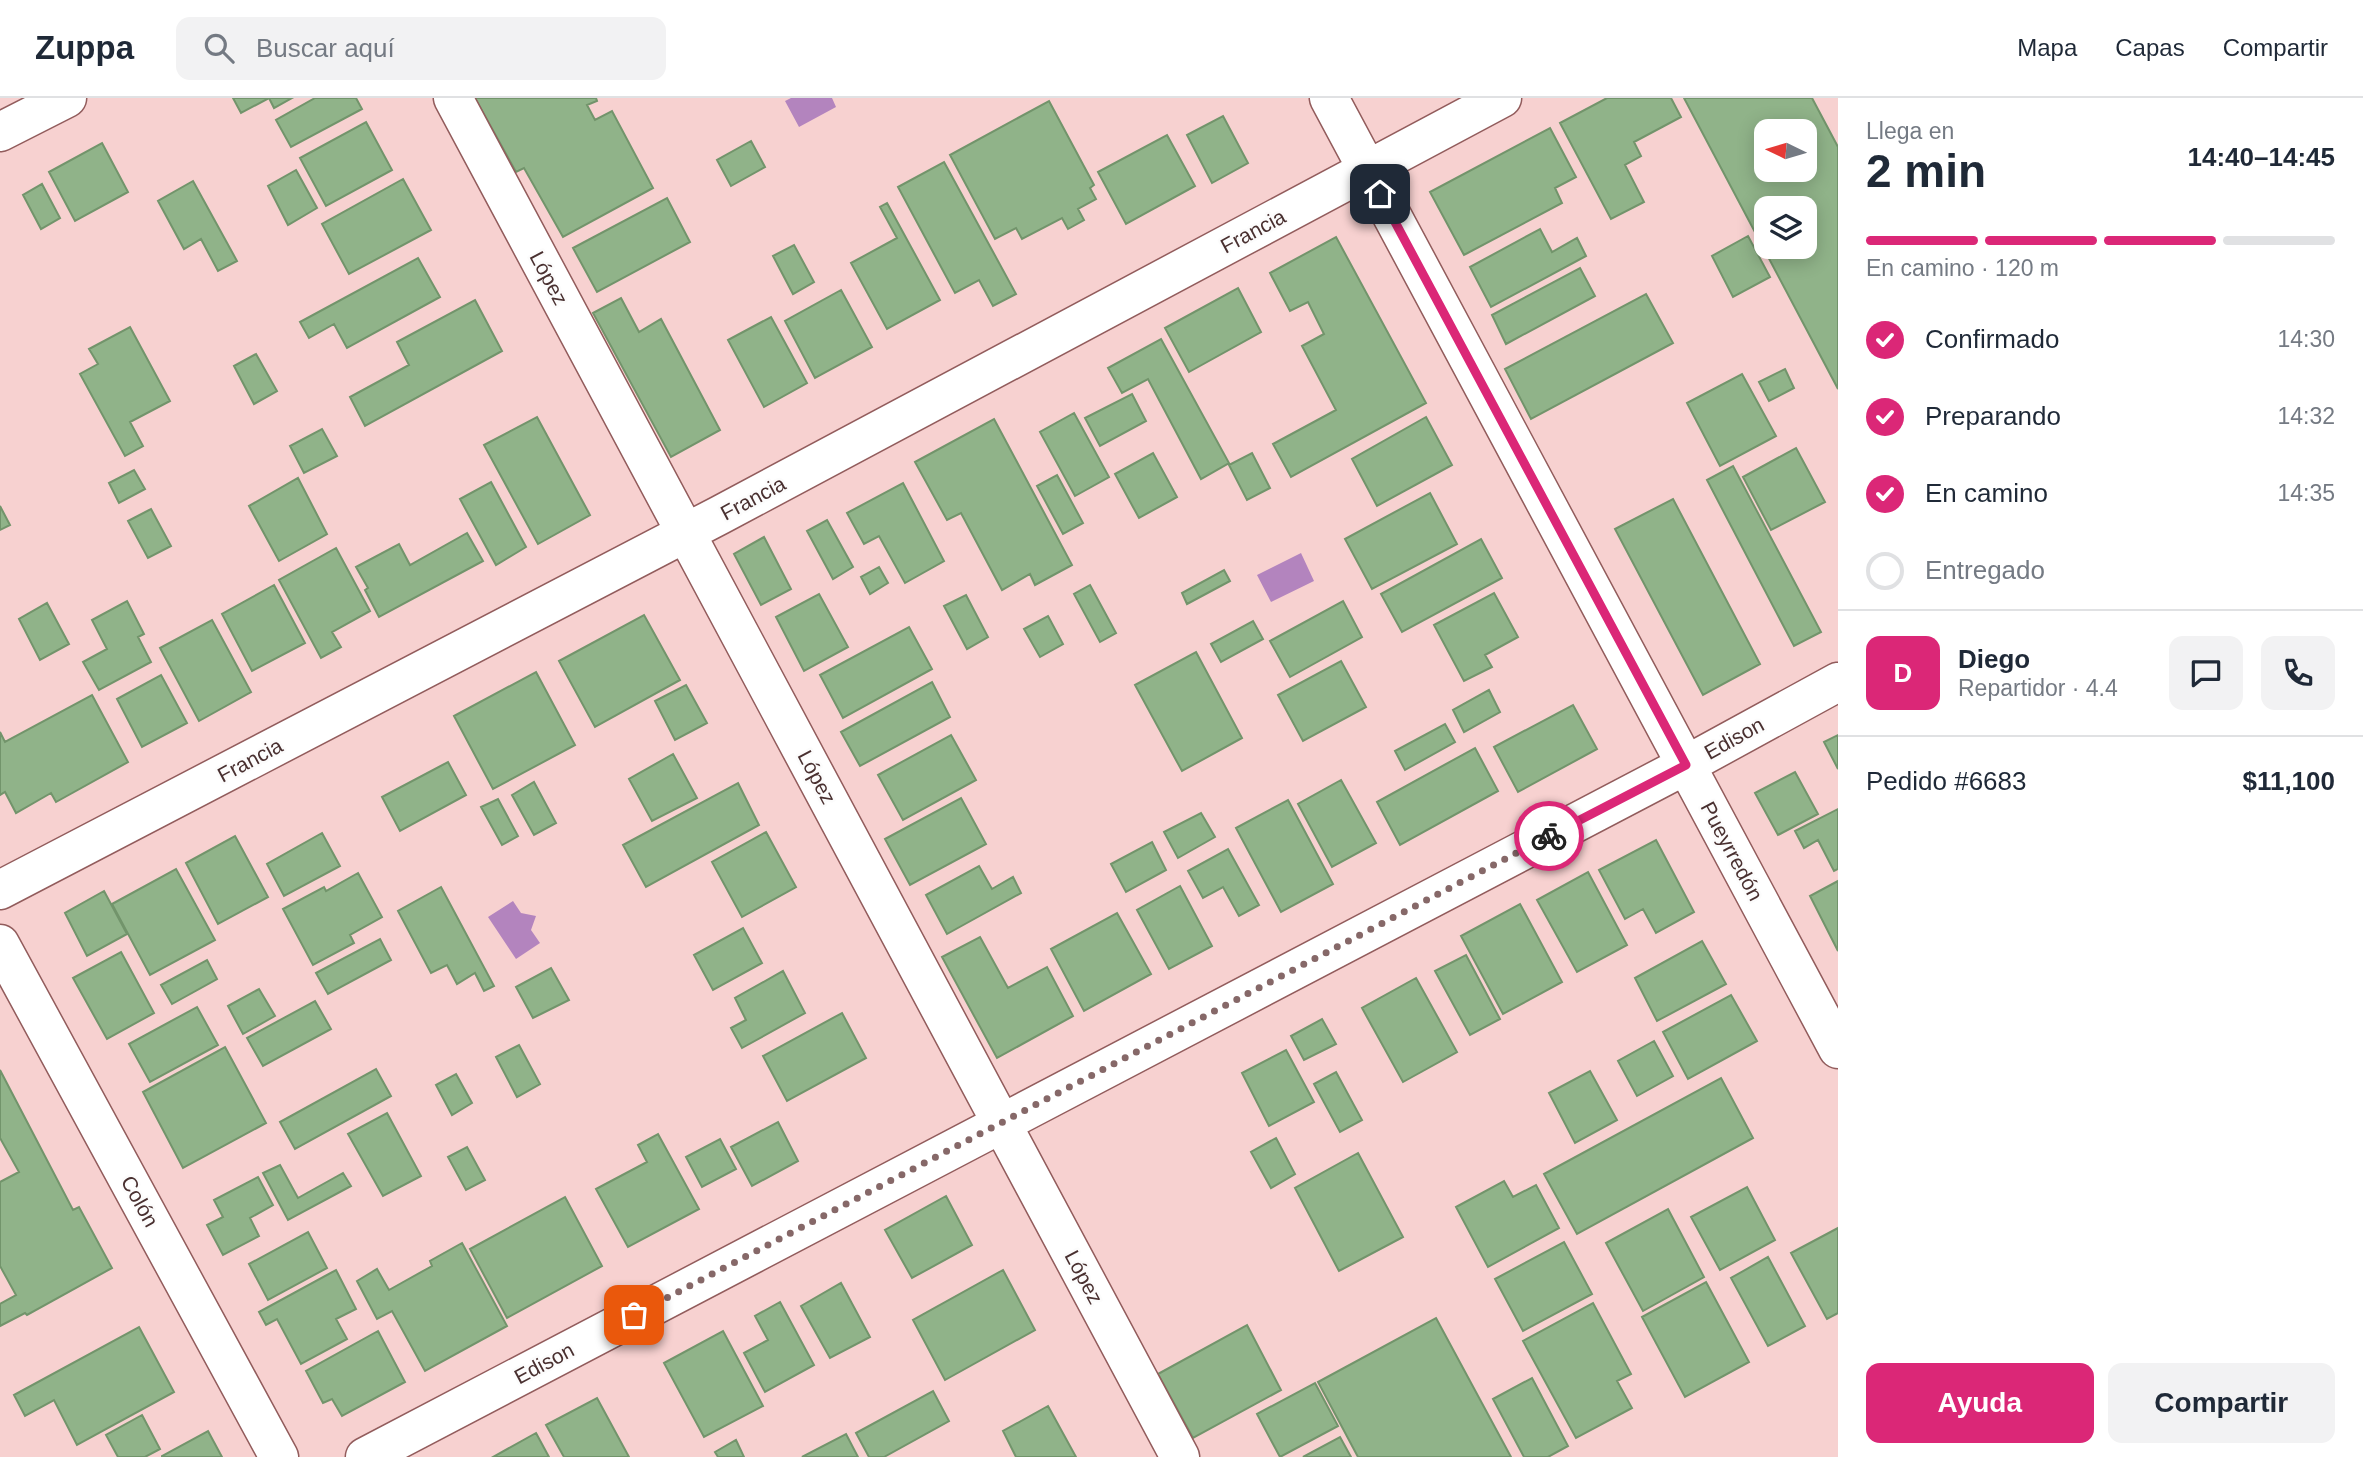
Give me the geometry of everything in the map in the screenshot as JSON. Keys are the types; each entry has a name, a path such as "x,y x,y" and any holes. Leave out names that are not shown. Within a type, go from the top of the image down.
{"street":[{"path":"0,132 67,98"},
{"name":"López","path":"453,98 1180,1457"},
{"name":"Pueyrredón","path":"1329,98 1838,1049"},
{"name":"Francia","path":"0,890 686,533 1502,98"},
{"name":"Edison","path":"365,1457 1686,765 1838,682"},
{"name":"Colón","path":"0,944 279,1457"}],"shaded area":[{"path":"791,98 832,98 836,107 799,127 785,101"},
{"path":"1301,553 1314,581 1271,602 1257,575"},
{"path":"513,901 521,913 536,916 531,930 540,943 516,959 488,917"}],"building":[{"path":"233,98 269,98 241,113"},
{"path":"269,98 292,98 274,108"},
{"path":"315,98 356,98 362,109 291,147 276,120"},
{"path":"475,98 596,98 597,101 587,105 595,120 612,111 653,188 563,237 524,168 516,172"},
{"path":"1607,98 1671,98 1681,117 1634,142 1641,156 1625,165 1644,202 1611,219 1560,123"},
{"path":"1684,98 1812,98 1838,147 1838,389 1769,259 1817,259 1817,196 1754,196 1754,230"},
{"path":"1049,101 1094,185 1090,188 1096,199 1078,209 1084,220 1068,229 1062,218 1022,239 1016,228 995,239 950,155"},
{"path":"1223,116 1248,163 1212,183 1187,135"},
{"path":"366,122 392,170 326,206 300,158"},
{"path":"1550,128 1576,177 1555,188 1562,203 1464,255 1430,192"},
{"path":"1167,135 1195,186 1126,224 1098,172"},
{"path":"751,141 765,167 731,186 717,160"},
{"path":"102,143 128,192 75,221 49,172"},
{"path":"944,162 1016,294 993,306 979,280 955,293 898,187"},
{"path":"296,170 317,208 288,225 268,186"},
{"path":"403,179 431,230 349,274 322,224"},
{"path":"193,181 237,261 218,271 201,239 184,249 158,201"},
{"path":"42,184 60,218 41,229 23,195"},
{"path":"667,198 690,242 597,292 573,248"},
{"path":"887,203 940,300 887,329 851,263 897,238 880,207"},
{"path":"1540,229 1552,252 1577,238 1586,256 1491,307 1470,267"},
{"path":"1748,236 1754,247 1754,259 1760,259 1770,277 1733,297 1712,256"},
{"path":"1336,237 1426,403 1291,477 1273,444 1336,410 1302,346 1324,334 1308,302 1290,311 1270,273"},
{"path":"794,245 814,282 793,294 773,256"},
{"path":"418,258 440,297 347,348 334,324 309,338 300,322"},
{"path":"1580,268 1595,296 1506,344 1492,315"},
{"path":"1238,288 1261,332 1189,372 1165,328"},
{"path":"841,290 872,347 815,378 785,321"},
{"path":"1646,294 1673,343 1531,419 1505,369"},
{"path":"621,298 639,332 661,319 720,430 671,457 593,313"},
{"path":"475,300 502,351 365,426 350,397 409,365 397,342"},
{"path":"771,317 807,383 764,407 728,340"},
{"path":"130,327 170,401 130,422 143,446 125,456 80,374 98,364 89,349"},
{"path":"1161,339 1229,463 1201,479 1148,379 1122,393 1108,368"},
{"path":"256,354 277,391 254,404 234,366"},
{"path":"1785,369 1794,388 1769,401 1759,382"},
{"path":"1742,374 1776,436 1720,466 1687,403"},
{"path":"1132,394 1146,421 1100,446 1085,418"},
{"path":"1074,413 1109,477 1075,496 1040,432"},
{"path":"537,417 590,515 538,544 484,445"},
{"path":"1426,417 1452,465 1377,506 1352,459"},
{"path":"994,419 1072,565 1035,585 1030,574 1002,590 961,513 947,520 915,462"},
{"path":"322,429 337,456 304,473 290,446"},
{"path":"1796,448 1825,502 1771,530 1743,477"},
{"path":"1153,453 1177,497 1139,518 1115,474"},
{"path":"1252,453 1270,488 1247,500 1229,465"},
{"path":"1733,466 1821,632 1794,646 1707,480"},
{"path":"134,470 145,489 119,503 109,483"},
{"path":"1057,475 1083,523 1063,534 1037,486"},
{"path":"298,478 327,534 279,561 249,506"},
{"path":"491,482 526,547 496,565 460,499"},
{"path":"903,483 944,561 905,583 879,536 864,544 847,513"},
{"path":"1430,493 1457,544 1372,589 1345,539"},
{"path":"1673,499 1760,664 1703,695 1615,529"},
{"path":"0,506 10,525 0,530"},
{"path":"151,509 171,546 148,558 128,521"},
{"path":"827,520 853,567 833,579 807,531"},
{"path":"467,533 483,561 379,617 365,590 368,588 356,567 399,544 410,565"},
{"path":"764,537 791,589 761,605 734,554"},
{"path":"1481,539 1502,578 1402,632 1381,594"},
{"path":"336,548 370,611 332,632 341,647 321,658 279,580"},
{"path":"879,567 888,583 870,594 861,577"},
{"path":"1224,570 1230,581 1187,604 1182,593"},
{"path":"274,585 305,643 252,671 222,614"},
{"path":"1090,585 1116,633 1100,642 1074,594"},
{"path":"1494,593 1518,637 1485,655 1492,667 1464,681 1434,625"},
{"path":"819,594 848,647 804,671 776,617"},
{"path":"966,595 988,637 967,649 944,606"},
{"path":"127,601 144,634 138,637 151,662 99,690 83,662 107,649 92,620"},
{"path":"1343,601 1362,637 1290,677 1270,641"},
{"path":"47,603 69,644 40,660 19,619"},
{"path":"644,615 680,680 595,727 559,661"},
{"path":"1048,616 1063,644 1040,657 1024,629"},
{"path":"212,620 251,692 199,721 160,648"},
{"path":"1253,621 1263,639 1221,662 1211,644"},
{"path":"909,627 932,669 843,718 820,675"},
{"path":"1196,652 1242,738 1182,771 1135,685"},
{"path":"1341,661 1366,707 1303,741 1278,695"},
{"path":"536,672 575,745 493,789 454,716"},
{"path":"161,675 187,723 142,747 117,699"},
{"path":"932,682 950,717 860,766 841,732"},
{"path":"686,685 707,723 675,740 655,701"},
{"path":"1489,690 1500,712 1464,732 1453,710"},
{"path":"92,695 128,762 56,802 51,793 16,813 5,792 0,795 0,732 5,742"},
{"path":"1573,705 1597,749 1518,792 1494,747"},
{"path":"1445,724 1455,742 1405,770 1395,751"},
{"path":"951,735 976,780 903,820 878,775"},
{"path":"1838,735 1838,769 1824,742"},
{"path":"1475,748 1498,791 1400,845 1377,802"},
{"path":"673,754 697,798 652,821 629,779"},
{"path":"448,762 466,795 400,831 382,797"},
{"path":"1795,772 1818,814 1778,835 1755,793"},
{"path":"1341,780 1376,843 1332,867 1298,804"},
{"path":"534,782 556,823 534,835 512,795"},
{"path":"738,783 759,825 646,887 623,845"},
{"path":"961,798 986,844 910,885 885,839"},
{"path":"498,799 518,836 502,845 481,807"},
{"path":"1288,800 1333,884 1281,912 1236,828"},
{"path":"1838,809 1838,869 1834,871 1818,840 1804,848 1795,831"},
{"path":"1201,813 1215,837 1178,858 1164,832"},
{"path":"766,832 796,887 742,917 712,862"},
{"path":"322,833 340,866 284,896 267,864"},
{"path":"235,836 268,897 218,924 186,863"},
{"path":"1656,840 1694,912 1656,933 1643,909 1625,919 1599,870"},
{"path":"1152,842 1166,870 1126,892 1111,864"},
{"path":"1228,849 1259,905 1239,916 1223,887 1203,898 1188,871"},
{"path":"979,866 992,889 1013,877 1021,893 947,934 926,895"},
{"path":"176,869 215,940 150,975 112,904"},
{"path":"1588,872 1627,945 1577,972 1537,900"},
{"path":"358,873 382,917 350,935 354,943 313,965 283,909 324,887 326,891"},
{"path":"1838,881 1838,951 1810,896"},
{"path":"1180,886 1212,946 1169,969 1137,910"},
{"path":"441,887 494,986 484,991 475,973 457,984 447,965 431,973 398,911"},
{"path":"104,891 127,934 87,956 65,913"},
{"path":"1520,904 1562,982 1503,1014 1461,936"},
{"path":"1117,913 1151,974 1084,1011 1051,949"},
{"path":"743,928 762,963 713,990 694,955"},
{"path":"980,937 1008,988 1047,967 1073,1016 997,1058 942,957"},
{"path":"380,939 391,960 328,994 316,973"},
{"path":"1702,941 1726,984 1657,1021 1635,978"},
{"path":"121,952 154,1013 107,1039 73,978"},
{"path":"1466,955 1500,1019 1470,1035 1435,971"},
{"path":"207,960 217,979 172,1004 161,985"},
{"path":"551,968 569,1000 533,1018 516,987"},
{"path":"783,971 805,1013 742,1048 731,1028 746,1020 735,998"},
{"path":"1416,978 1457,1052 1403,1082 1362,1008"},
{"path":"259,989 275,1016 243,1034 228,1006"},
{"path":"1731,995 1757,1041 1688,1079 1663,1032"},
{"path":"315,1001 331,1029 263,1066 247,1038"},
{"path":"197,1007 218,1045 150,1082 129,1044"},
{"path":"842,1013 866,1058 787,1101 763,1056"},
{"path":"1322,1019 1336,1044 1304,1060 1291,1036"},
{"path":"1654,1041 1673,1076 1637,1096 1618,1061"},
{"path":"519,1045 540,1084 517,1097 496,1057"},
{"path":"225,1047 266,1123 183,1168 143,1092"},
{"path":"1286,1050 1314,1102 1269,1126 1242,1073"},
{"path":"376,1069 391,1096 295,1149 280,1122"},
{"path":"0,1070 73,1210 79,1207 112,1268 27,1315 25,1313 0,1326 0,1304 16,1295 0,1266 0,1182 19,1172 0,1138"},
{"path":"1590,1071 1617,1120 1575,1143 1549,1093"},
{"path":"1336,1072 1362,1120 1340,1132 1314,1084"},
{"path":"456,1074 472,1103 452,1115 436,1085"},
{"path":"1721,1078 1753,1138 1577,1234 1544,1174"},
{"path":"387,1113 421,1176 383,1196 348,1134"},
{"path":"778,1122 798,1161 752,1186 731,1147"},
{"path":"658,1134 699,1209 628,1247 596,1189 647,1162 638,1145"},
{"path":"1276,1138 1295,1174 1271,1188 1251,1152"},
{"path":"720,1139 736,1169 702,1187 686,1157"},
{"path":"467,1147 485,1180 466,1190 448,1157"},
{"path":"1358,1153 1403,1237 1339,1271 1295,1188"},
{"path":"280,1165 298,1198 343,1173 351,1186 288,1220 263,1173"},
{"path":"258,1177 273,1205 250,1218 259,1236 223,1255 207,1225 223,1217 214,1200"},
{"path":"1504,1181 1513,1197 1536,1185 1559,1228 1488,1267 1456,1207"},
{"path":"1747,1187 1775,1240 1720,1270 1691,1217"},
{"path":"946,1196 972,1245 912,1278 885,1230"},
{"path":"565,1197 602,1266 507,1318 470,1249"},
{"path":"1668,1209 1704,1277 1643,1311 1606,1243"},
{"path":"1838,1228 1838,1313 1827,1319 1791,1253"},
{"path":"308,1232 327,1268 268,1300 249,1264"},
{"path":"1564,1242 1592,1294 1523,1331 1495,1279"},
{"path":"462,1243 507,1326 425,1371 392,1311 377,1319 357,1281 377,1269 389,1290 432,1266 430,1261"},
{"path":"1768,1257 1805,1326 1768,1346 1731,1278"},
{"path":"336,1270 356,1309 336,1319 347,1339 301,1364 277,1319 266,1325 259,1312"},
{"path":"1003,1270 1035,1330 945,1380 913,1320"},
{"path":"1706,1282 1749,1362 1685,1397 1642,1317"},
{"path":"841,1283 870,1337 830,1358 801,1306"},
{"path":"780,1302 814,1365 765,1392 744,1353 768,1340 755,1316"},
{"path":"1593,1303 1631,1374 1617,1381 1632,1408 1576,1438 1523,1341"},
{"path":"1436,1318 1511,1457 1358,1457 1318,1382"},
{"path":"1247,1325 1281,1390 1193,1438 1158,1374"},
{"path":"139,1327 174,1392 77,1445 54,1400 25,1416 14,1395"},
{"path":"378,1331 405,1382 342,1416 332,1399 323,1403 306,1371"},
{"path":"723,1331 763,1406 704,1437 664,1363"},
{"path":"1532,1378 1568,1446 1548,1457 1524,1457 1493,1399"},
{"path":"1315,1383 1338,1426 1280,1457 1257,1414"},
{"path":"933,1391 949,1421 884,1457 869,1457 856,1433"},
{"path":"597,1398 629,1457 564,1457 546,1425"},
{"path":"1048,1406 1076,1457 1016,1457 1003,1431"},
{"path":"142,1415 160,1449 145,1457 118,1457 106,1435"},
{"path":"208,1431 222,1457 162,1457 162,1456"},
{"path":"536,1433 549,1457 493,1457"},
{"path":"846,1434 858,1457 802,1457"},
{"path":"1340,1437 1351,1457 1303,1457"},
{"path":"736,1440 744,1457 718,1457 715,1452"}],"way so far":[{"path":"634,1315 1549,836"}],"route":[{"path":"1380,194 1686,765 1549,836"}]}
